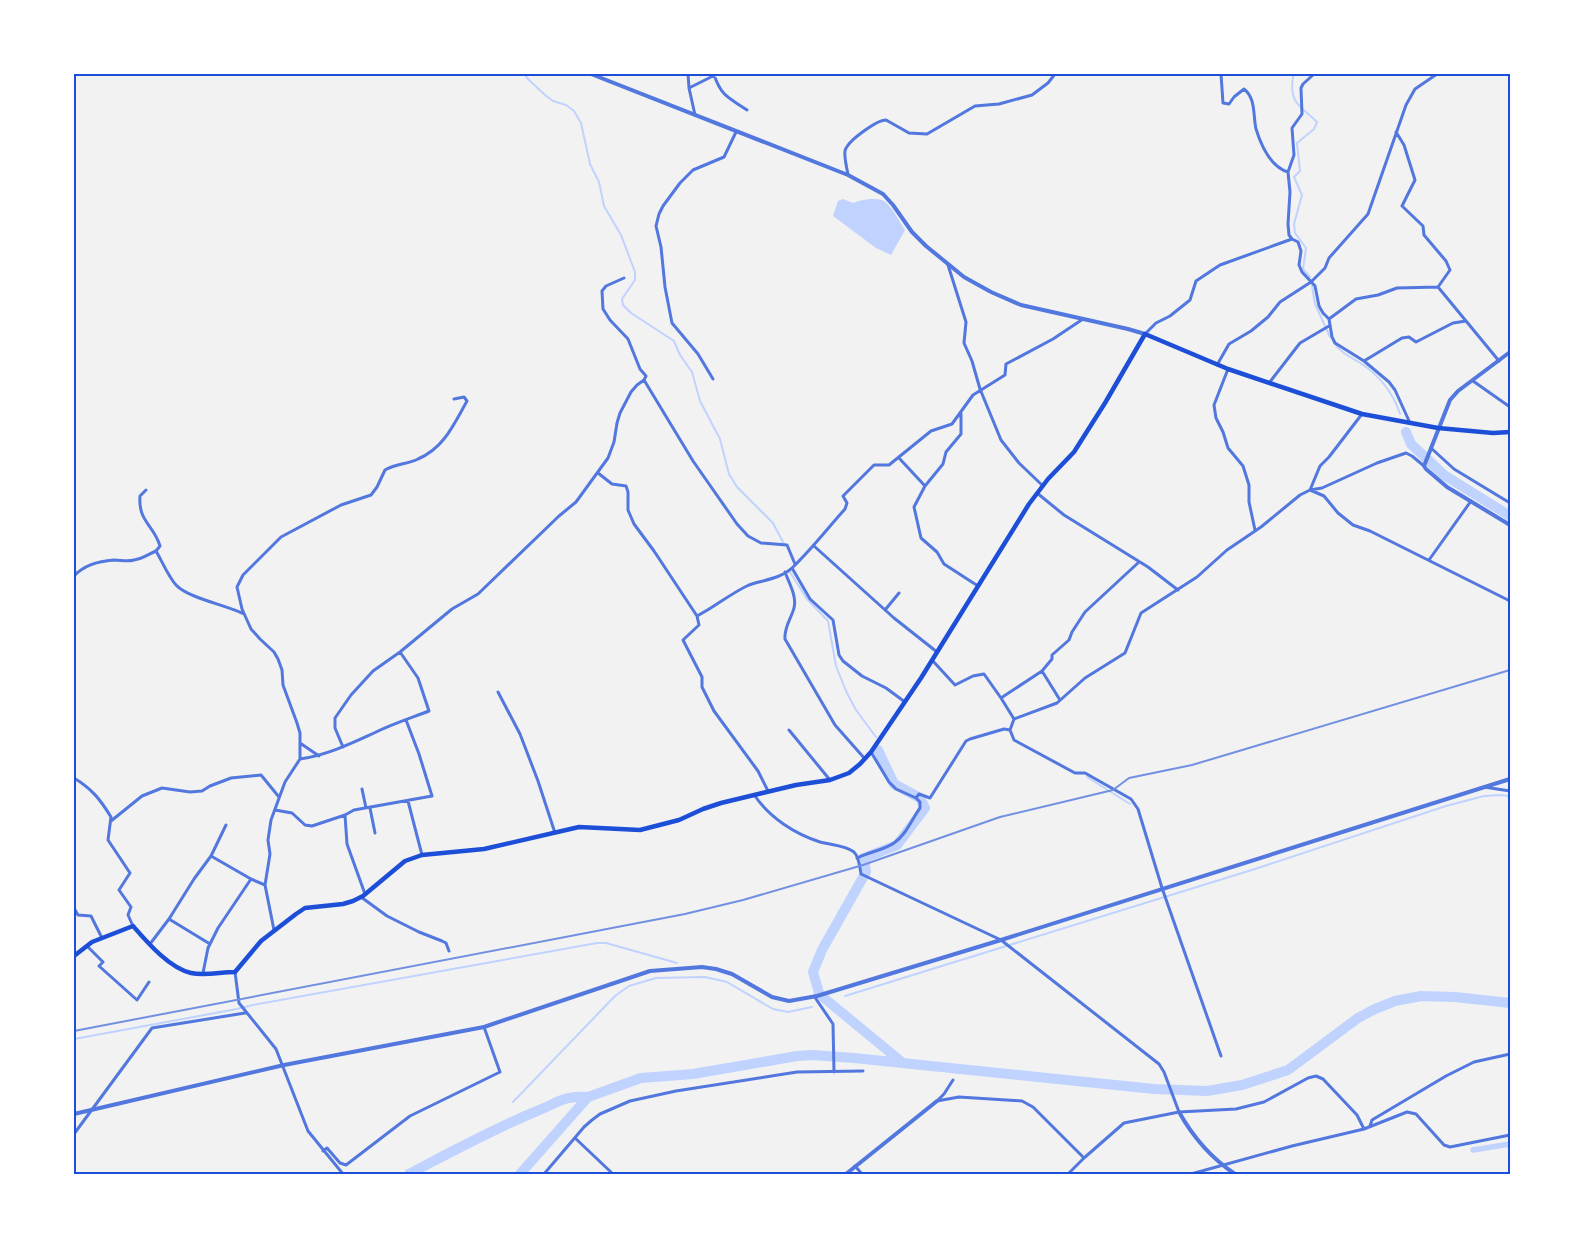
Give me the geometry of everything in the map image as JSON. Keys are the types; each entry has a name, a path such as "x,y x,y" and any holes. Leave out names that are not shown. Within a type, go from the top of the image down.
{"main road":[{"path":"74,956 86,946 133,926 161,955 190,973 235,972 260,941 305,908 343,904 363,896 405,861 422,855 484,850 579,827 640,830 679,820 721,803 755,796 768,791 830,780 849,773 871,752 905,702 1037,493 1048,478 1074,452 1145,334 1217,365 1362,414 1438,428 1493,433 1510,432"}],"street":[{"path":"591,74 848,176 883,194 912,232 948,265 991,292 1020,305 1083,320 1145,334 1156,323 1170,316 1190,300 1196,281 1234,259 1292,239"},
{"path":"688,74 689,88 696,116"},
{"path":"689,88 716,74 719,90 747,110"},
{"path":"848,176 844,152 848,145 878,122 886,120 909,133 927,134 975,106 1004,103 1032,95 1048,83 1055,74"},
{"path":"1221,74 1224,103 1229,104 1244,89 1247,90 1252,100 1256,129 1266,152 1281,170 1288,172"},
{"path":"1314,74 1301,88 1302,114 1292,128 1294,155 1288,172 1290,192 1288,224 1289,235 1298,242 1301,251 1299,264 1302,272 1314,286 1319,306 1329,319"},
{"path":"1217,365 1229,344 1251,331 1268,317 1280,302 1311,282 1325,268 1329,258 1368,214 1396,132 1415,89 1437,74"},
{"path":"713,379 698,354 672,323 656,222 663,206 673,191 694,170 724,157 736,132"},
{"path":"1396,132 1404,144 1415,180 1402,206 1423,226 1424,235 1446,261 1450,270 1438,287"},
{"path":"948,265 966,322 964,343 1001,440 1019,463 1043,486"},
{"path":"624,278 606,286 602,291 603,309 610,320 628,339 640,369 646,376 644,380 693,461 737,524 748,536 761,543 787,545 795,564"},
{"path":"1410,424 1395,390 1381,374 1335,343 1327,327 1329,319 1356,299 1378,295 1397,288 1438,287"},
{"path":"1438,287 1498,361"},
{"path":"697,616 743,589 770,580 792,568 804,558 845,509 847,503 844,496 874,465 889,465 931,431 952,424 961,414 973,394 1005,375 1006,364 1053,339 1083,320"},
{"path":"1364,361 1402,338 1409,337 1416,342 1453,323 1466,321"},
{"path":"1269,383 1300,344 1327,327"},
{"path":"1424,463 1450,400 1458,391 1510,352"},
{"path":"1228,369 1214,405 1216,418 1228,448 1243,466 1249,484 1249,502 1255,530"},
{"path":"343,747 335,728 335,718 351,695 373,671 400,652 452,609 478,594 576,502 608,458 620,413 636,385 644,380"},
{"path":"1473,381 1510,407"},
{"path":"274,930 265,885 270,854 268,840 279,797 290,772 300,758 298,723 283,685 282,670 278,658 251,628 244,614 238,587 243,576 280,537 341,504 371,495 378,486 385,470 418,460 435,450 442,443 467,401 464,398 454,399"},
{"path":"961,414 961,434 946,452 943,464 925,486 914,507 921,538 937,552 944,564 978,586"},
{"path":"1310,490 1320,466 1362,414"},
{"path":"1430,449 1454,469 1510,503"},
{"path":"1221,1056 1162,888 1138,809 1131,800 1085,773 1075,773 1014,740 1010,730 1014,719 1057,703 1085,678 1124,653 1141,613 1197,577 1227,550 1281,512 1300,495 1310,490 1322,488 1377,463 1406,453 1424,463 1426,469 1447,487 1510,525"},
{"path":"898,458 925,486"},
{"path":"598,473 612,484 626,486 628,510 634,524 697,616 699,625 684,640 702,677 702,687 714,711 758,772 768,791"},
{"path":"74,576 83,568 94,563 113,560 132,561 156,551 160,546 142,516 139,503 140,496 146,490"},
{"path":"1310,490 1324,496 1338,513 1353,524 1510,601"},
{"path":"1037,493 1064,515 1139,562 1178,590"},
{"path":"1429,560 1471,501"},
{"path":"814,546 885,610 937,652"},
{"path":"156,551 176,586 201,599 244,614"},
{"path":"1001,698 1042,671 1052,659 1052,656 1070,640 1072,632 1085,612 1139,562"},
{"path":"792,568 810,599 833,620 839,655 843,661 862,676 886,688 905,702"},
{"path":"786,572 795,597 794,607 784,632 785,639 835,725 865,759"},
{"path":"885,610 899,593"},
{"path":"300,758 319,756 429,711 418,678 400,652"},
{"path":"932,660 955,685 973,676 984,674 1014,719"},
{"path":"1042,671 1060,700"},
{"path":"498,692 520,734 555,833"},
{"path":"275,810 292,813 304,825 312,826 354,810 432,796 406,720"},
{"path":"871,752 889,782 896,789 930,798 966,741 1004,729 1010,730"},
{"path":"789,730 830,780"},
{"path":"300,743 319,756"},
{"path":"110,820 142,796 162,788 202,792 210,786 231,778 261,775 279,797"},
{"path":"74,778 86,785 98,796 111,816 108,840 130,873 119,890 131,907 128,915 133,926"},
{"path":"74,1114 284,1065 484,1027 650,971 661,969 702,967 716,969 732,974 772,997 789,1001 816,996 1001,940 1510,779"},
{"path":"1484,787 1510,791"},
{"path":"362,789 375,833"},
{"path":"755,796 775,819 819,842 839,846 852,852 857,858 864,876 1001,940 1159,1064 1179,1112 1188,1127 1216,1160 1235,1174"},
{"path":"857,858 893,844 901,836 920,808 917,796"},
{"path":"408,801 422,855"},
{"path":"345,815 348,844 363,896 387,916 446,943 449,951"},
{"path":"150,944 211,856 226,825"},
{"path":"211,856 265,885"},
{"path":"203,973 210,944 218,928 251,879"},
{"path":"74,908 78,915 91,916 102,938"},
{"path":"169,919 210,944"},
{"path":"86,946 103,962 99,966 136,1000 149,982"},
{"path":"235,972 239,1004 276,1049 284,1065 308,1132 343,1174"},
{"path":"816,996 833,1024 834,1071"},
{"path":"74,1134 152,1028 245,1012"},
{"path":"323,1151 327,1148 340,1163 346,1165 410,1116 500,1072 484,1027"},
{"path":"1370,1126 1372,1120 1474,1062 1510,1054"},
{"path":"544,1174 584,1127 600,1114 630,1101 694,1088 797,1072 863,1071"},
{"path":"1068,1174 1124,1123 1179,1112 1236,1109 1264,1102 1308,1078 1316,1076 1323,1079 1357,1115 1364,1129"},
{"path":"846,1174 937,1101 953,1080"},
{"path":"937,1101 959,1098 1022,1101 1033,1107 1084,1158"},
{"path":"1191,1174 1292,1146 1364,1129 1408,1112 1416,1114 1444,1145 1450,1147 1510,1134"},
{"path":"575,1138 613,1174"},
{"path":"855,1166 862,1174"}],"water":[{"path":"843,199 853,203 877,199 884,201 890,206 905,230 891,255 876,248 833,216 838,201"}],"waterway":[{"path":"525,74 545,95 574,111 581,123 590,164 599,182 604,206 621,235 635,272 635,280 622,299 623,305 631,313 674,341 680,355 692,372 700,401 720,439 729,474 737,487 773,523 784,544"},
{"path":"1297,74 1293,76 1294,98 1300,107 1317,122 1314,129 1297,143 1300,171 1294,177 1302,195 1294,224 1295,233 1306,248 1303,269 1310,277"},
{"path":"1312,286 1315,304 1330,337"},
{"path":"1334,343 1342,352 1366,367 1379,378 1389,391 1400,414"},
{"path":"1406,432 1411,444 1444,475 1510,516"},
{"path":"790,572 807,599 828,621 836,666 846,691 856,710 876,737"},
{"path":"878,750 894,784 920,798 925,808 897,845 864,858 866,872 822,950 813,972 819,993 903,1063"},
{"path":"1087,777 1130,804"},
{"path":"845,996 1255,869 1446,806 1484,796 1510,796"},
{"path":"74,1039 597,943 606,943 677,963"},
{"path":"513,1102 615,996 629,986 656,978 705,977 727,982 773,1009 788,1012 812,1007"},
{"path":"520,1174 588,1097 641,1078 693,1074 797,1056 813,1055 1154,1089 1207,1091 1242,1085 1288,1070 1358,1018 1395,1001 1421,996 1455,997 1510,1003"},
{"path":"409,1174 488,1133 567,1098 588,1097"},
{"path":"1473,1150 1510,1144"}],"railway":[{"path":"74,1031 685,914 743,900 863,865 1000,817 1113,790 1129,778 1192,765 1510,670"}]}
